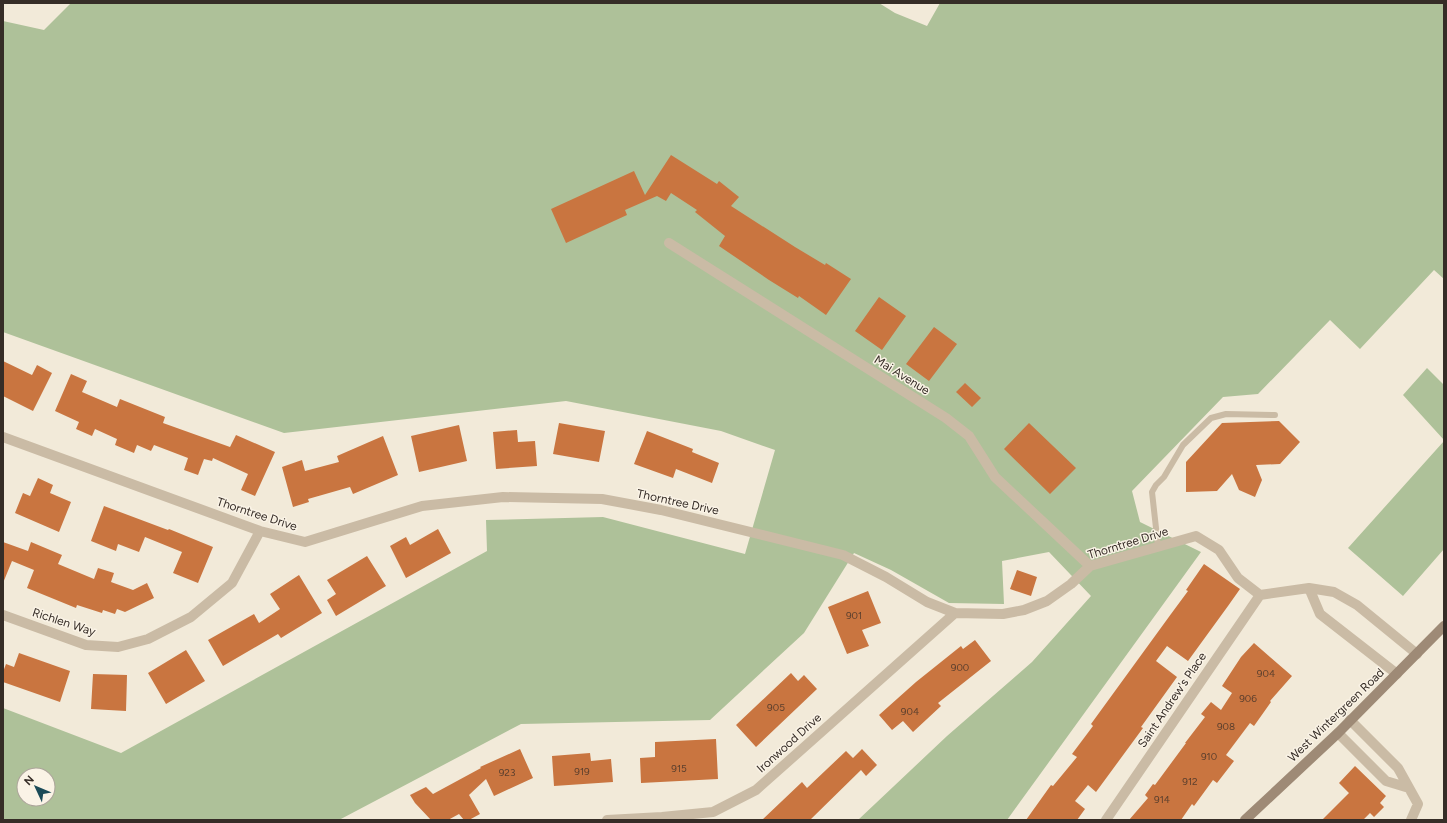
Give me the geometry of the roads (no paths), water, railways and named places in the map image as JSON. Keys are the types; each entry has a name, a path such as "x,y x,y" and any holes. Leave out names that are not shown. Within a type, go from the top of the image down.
{"main road":[{"name":"West Wintergreen Road","path":"1245,820 1338,733 1444,626"}],"street":[{"name":"Mai Avenue","path":"669,243 946,418 969,436 995,477 1090,566"},
{"name":"Thorntree Drive","path":"3,437 260,531 305,542 422,506 502,497 602,499 661,510 843,555 886,577 927,602 955,613 1003,614 1024,610 1047,600 1071,584 1090,566 1196,536 1219,550 1238,578 1260,595"},
{"name":"Richlen Way","path":"3,615 86,645 118,648 148,639 191,617 232,583 260,531"},
{"path":"1309,588 1320,614 1397,674"},
{"path":"1260,595 1309,588 1334,592 1357,605 1417,654"},
{"name":"Saint Andrew's Place","path":"1106,820 1260,595"},
{"name":"Ironwood Drive","path":"607,820 662,819 713,812 756,790 955,613"},
{"path":"1350,720 1398,768 1418,804 1412,820"},
{"path":"1338,733 1386,781 1409,788"}],"lane":[{"path":"1158,546 1152,492 1156,485 1164,477 1184,445 1212,418 1226,414 1275,415"}]}
